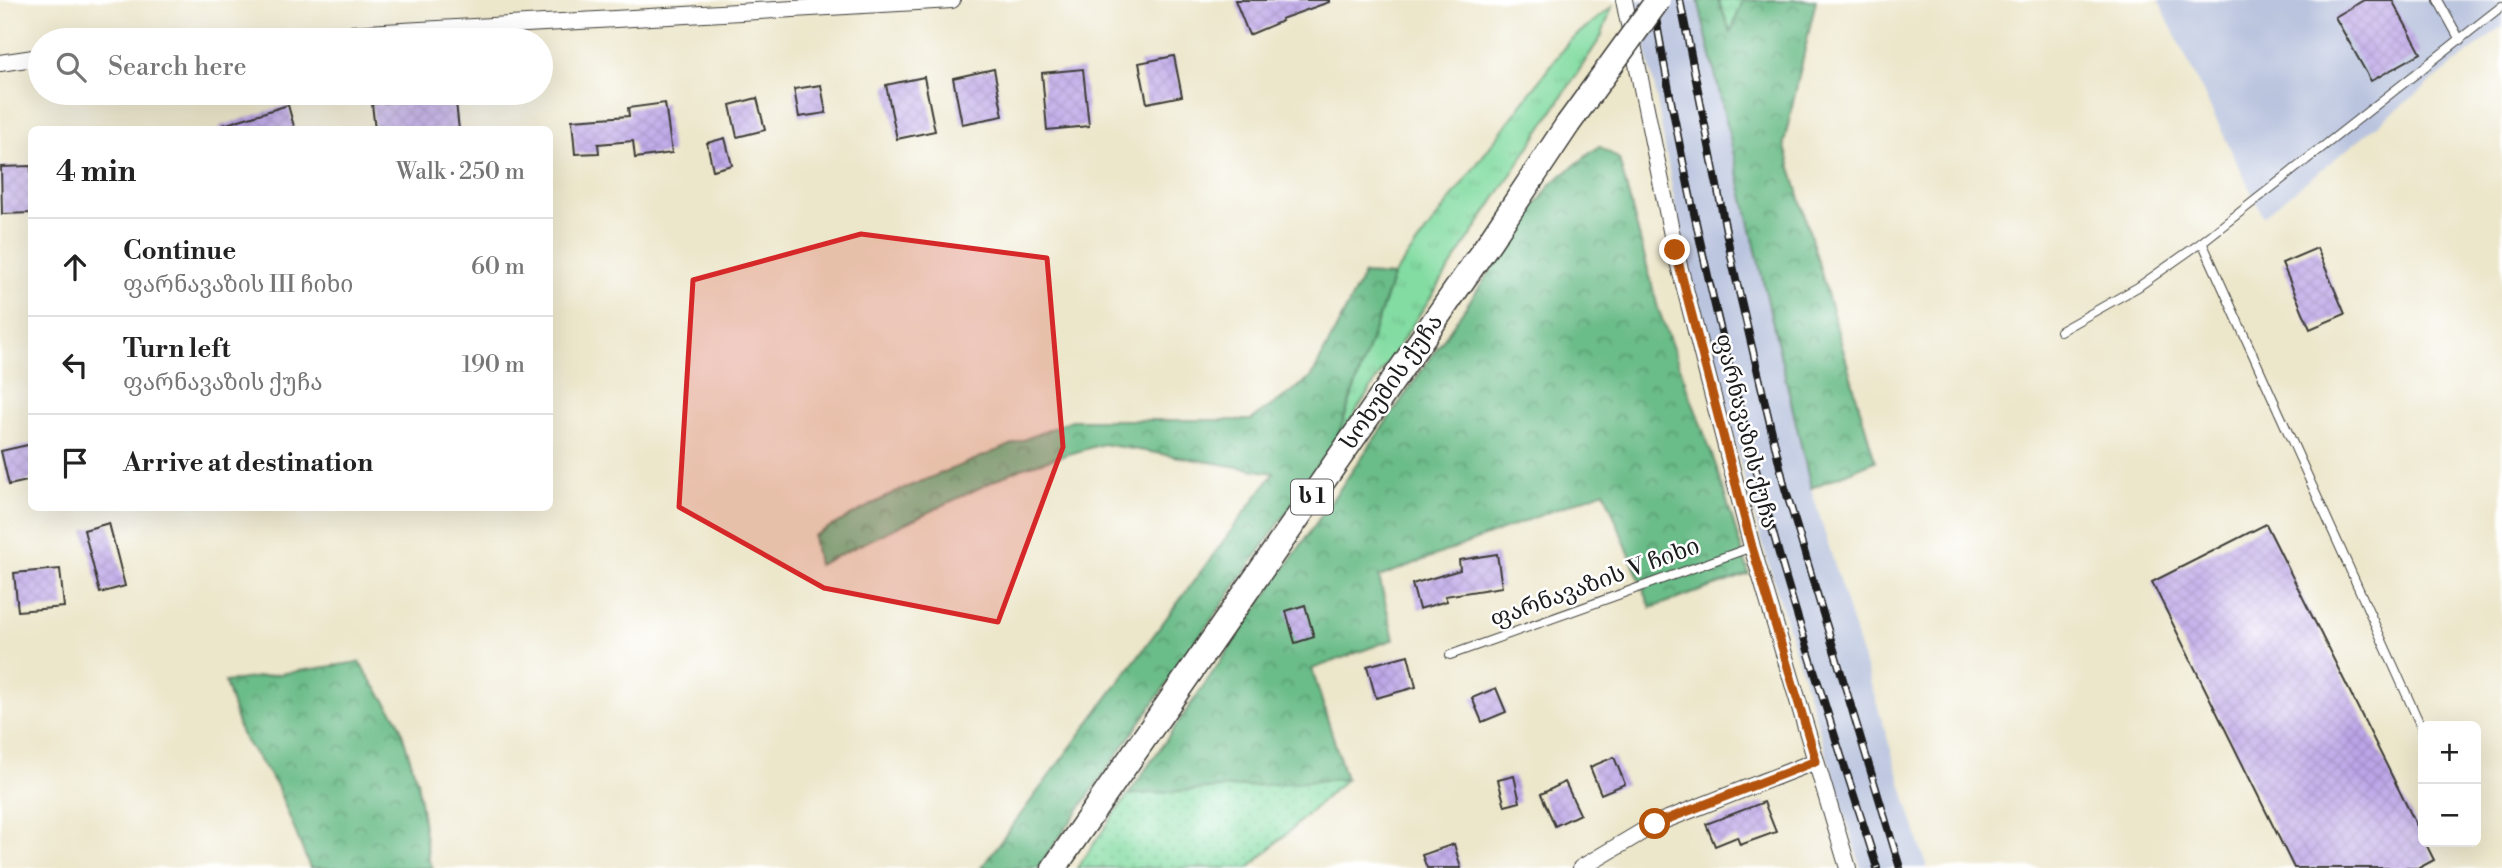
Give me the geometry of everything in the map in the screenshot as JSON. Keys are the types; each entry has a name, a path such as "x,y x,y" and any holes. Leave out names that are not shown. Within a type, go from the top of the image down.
{"highway":[{"name":"სოხუმის ქუჩა","path":"1054,868 1490,241 1568,124 1658,0"}],"street":[{"path":"454,28 952,0"},
{"name":"ფარნავაზის ქუჩა","path":"1624,0 1675,250 1752,547 1848,868"},
{"path":"0,63 28,59"},
{"path":"1581,868 1655,824 1816,761"}],"lane":[{"path":"2438,0 2460,40"},
{"path":"2060,331 2138,287 2202,242 2501,10"},
{"path":"2202,242 2418,721"},
{"name":"ფარნავაზის V ჩიხი","path":"1450,654 1752,547"}],"highlighted area":[{"path":"861,234 1047,258 1063,447 998,622 824,588 679,507 693,280"}],"shaded area":[{"path":"1634,0 1698,0 1811,488 1927,868 1861,868 1757,525 1681,241 1655,89"},
{"path":"2158,0 2502,0 2502,26 2263,216"}],"green space":[{"path":"1698,0 1718,0 1731,32 1743,0 1816,0 1784,143 1875,461 1811,488"},
{"path":"1718,0 1743,0 1731,33"},
{"path":"1612,7 1601,37 1336,442 1393,276 1569,41"},
{"path":"1599,146 1619,159 1658,308 1716,466 1749,574 1651,608 1604,491 1379,577 1394,639 1312,669 1346,779 1128,795 1550,185"},
{"path":"1364,274 1393,276 1336,442 1038,868 981,868 1274,473 1103,444 1021,468 818,565 813,536 895,492 1072,420 1251,420 1311,378"},
{"path":"359,662 398,720 417,781 429,861 433,868 310,868 277,786 241,734 225,682"},
{"path":"1346,779 1249,868 1077,868 1128,795"}],"building":[{"path":"1235,0 1329,2 1281,19 1282,21 1249,35"},
{"path":"2364,0 2392,0 2421,53 2371,81 2335,17"},
{"path":"1174,56 1182,96 1147,103 1139,63"},
{"path":"994,69 1003,116 962,124 953,78"},
{"path":"1083,69 1089,126 1047,130 1042,73"},
{"path":"924,77 935,131 897,139 886,85"},
{"path":"821,85 826,113 799,117 794,89"},
{"path":"757,98 765,130 737,137 730,105"},
{"path":"665,103 672,153 635,158 633,141 598,144 599,153 575,154 572,120 629,116 628,108"},
{"path":"288,105 294,126 220,126"},
{"path":"372,105 456,105 459,126 375,126"},
{"path":"725,138 732,165 713,170 707,143"},
{"path":"28,166 28,213 2,214 1,167"},
{"path":"2317,248 2345,314 2310,329 2282,263"},
{"path":"28,445 28,481 9,485 1,451"},
{"path":"109,523 125,586 100,593 84,530"},
{"path":"2266,524 2418,828 2418,847 2428,847 2434,860 2419,868 2294,868 2152,582"},
{"path":"1497,554 1502,587 1445,596 1447,601 1419,609 1412,584 1460,570 1459,560"},
{"path":"60,569 64,607 18,611 14,573"},
{"path":"1305,605 1314,637 1295,643 1286,611"},
{"path":"1408,655 1416,687 1376,698 1367,666"},
{"path":"1496,688 1506,712 1482,722 1472,698"},
{"path":"1614,757 1625,784 1601,794 1590,767"},
{"path":"1514,776 1520,802 1505,806 1498,780"},
{"path":"1565,782 1580,814 1555,826 1541,794"},
{"path":"1764,802 1776,832 1740,845 1737,837 1715,846 1706,824"},
{"path":"1454,844 1461,868 1427,868 1422,855"}],"railway":[{"path":"1653,0 1693,209 1742,417 1790,593 1877,868"},
{"path":"1680,0 1733,266 1785,488 1900,868"}],"route":[{"path":"1655,824 1816,761 1752,547 1675,250"}]}
